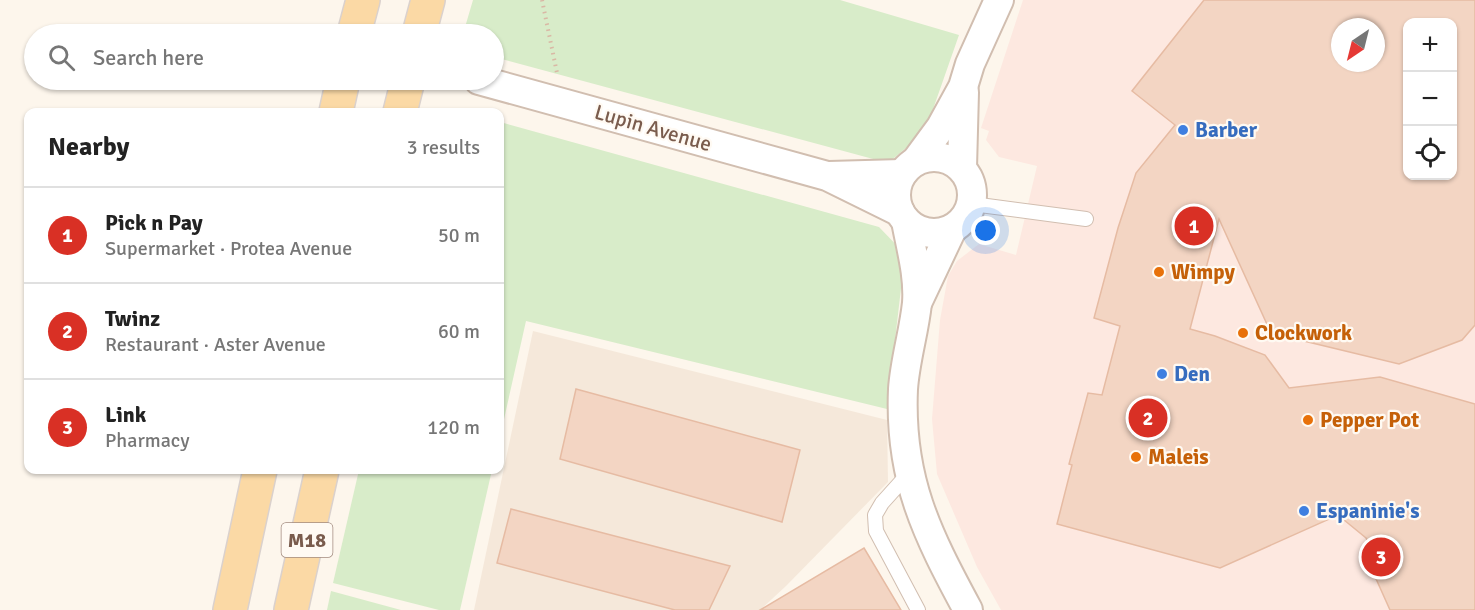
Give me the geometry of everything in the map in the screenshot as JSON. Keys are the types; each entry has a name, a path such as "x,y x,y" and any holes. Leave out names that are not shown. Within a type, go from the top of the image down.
{"main road":[{"path":"357,24 363,0"},
{"path":"422,24 428,0"},
{"path":"337,108 341,90"},
{"path":"401,108 406,90"},
{"path":"230,610 259,474"},
{"name":"M18","path":"291,610 321,474"}],"street":[{"path":"968,610 929,536 914,493 904,446 903,390 917,303 914,268 903,217 896,202 896,191 909,167 941,128 963,87 970,64 999,0"},
{"name":"Lupin Avenue","path":"504,87 827,176 903,217"},
{"path":"903,217 923,232 943,233 952,229 968,214 972,204 971,185 962,168 963,87"},
{"path":"909,167 925,157 945,158 962,168"},
{"name":"Lupin Avenue","path":"827,176 909,167"},
{"path":"917,303 952,229"}],"lane":[{"path":"972,204 1086,219"},
{"path":"909,473 882,503 875,515 876,531 918,610"}],"path":[{"path":"542,0 563,103"}],"shaded area":[{"path":"1023,0 1475,0 1475,610 1001,610 977,567 937,474 932,419 940,320 948,276 957,261 979,244 1016,255 1037,166 999,157 986,140 989,131 981,128"},
{"path":"533,331 887,420 888,482 760,610 474,610"}],"green space":[{"path":"473,0 840,0 959,35 925,132 888,163 504,60 504,24 466,24"},
{"path":"504,123 879,227 905,254 887,409 526,321 504,419"},
{"path":"358,474 491,474 460,610 439,610 333,583"},
{"path":"331,591 401,610 327,610"}],"building":[{"path":"1204,0 1475,0 1475,325 1462,340 1399,364 1271,333 1219,219 1190,329 1265,355 1289,388 1380,377 1475,404 1475,610 1390,610 1373,572 1380,568 1366,538 1338,515 1220,568 1057,524 1072,465 1069,464 1088,393 1102,395 1120,326 1094,318 1118,228 1136,173 1175,125 1132,91"},
{"path":"576,389 800,450 782,522 560,459"},
{"path":"511,509 730,566 709,610 675,610 497,563"},
{"path":"864,548 901,610 760,610"}],"place":[{"name":"Barber","path":"1183,130"},
{"name":"Pick n Pay","path":"1194,226"},
{"name":"Wimpy","path":"1159,272"},
{"name":"Clockwork","path":"1243,333"},
{"name":"Den","path":"1162,374"},
{"name":"Twinz","path":"1148,418"},
{"name":"Pepper Pot","path":"1308,420"},
{"name":"Maleis","path":"1136,457"},
{"name":"Espaninie's","path":"1304,511"},
{"name":"Link","path":"1381,557"}]}
